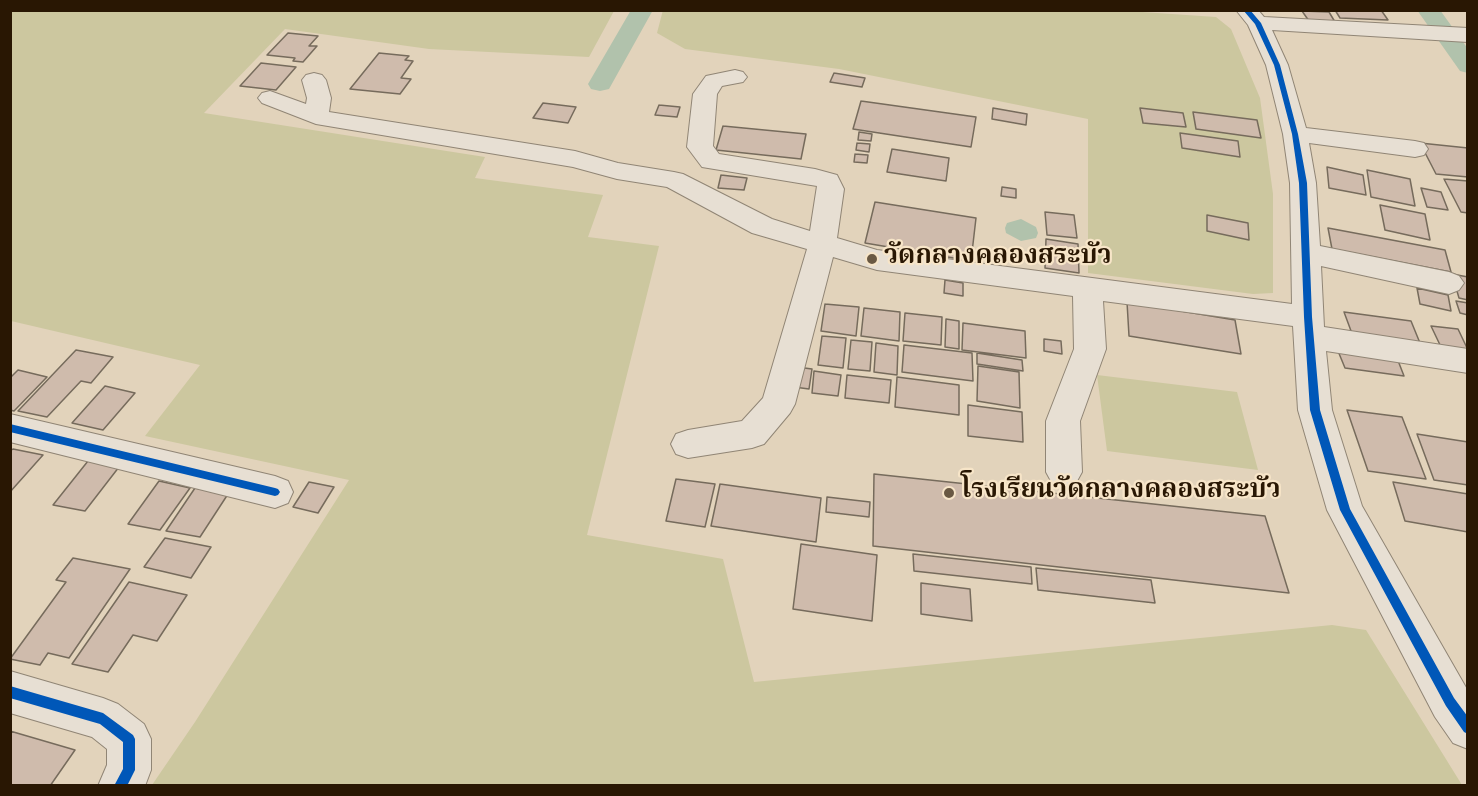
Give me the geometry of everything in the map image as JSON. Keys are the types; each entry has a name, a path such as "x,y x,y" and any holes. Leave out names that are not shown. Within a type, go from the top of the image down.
{"street":[{"path":"1252,16 1467,35"},
{"path":"1252,16 1277,65 1294,134 1303,183 1315,410 1345,510 1450,702 1467,728"},
{"path":"688,444 752,434 778,404 822,245 831,189 828,181 815,177 711,161 700,147 705,94 714,81 735,77"},
{"path":"314,81 319,98 316,117"},
{"path":"270,98 316,117 575,159 617,171 674,180 762,226 877,260 1087,287 1309,327 1467,362"},
{"path":"1294,134 1415,149"},
{"path":"699,192 711,161"},
{"path":"1305,253 1449,283"},
{"path":"1064,472 1063,421 1090,348 1087,287"},
{"path":"10,428 275,492"},
{"path":"10,692 103,719 129,739 129,770 120,786"}],"shaded area":[{"path":"11,10 614,11 589,57 429,49 285,29 204,113 485,157 475,178 603,195 588,237 659,246 587,535 723,559 754,682 1332,625 1366,630 1462,785 152,785 195,722 349,480 145,436 200,365 11,321"},
{"path":"663,10 1113,10 1216,17 1231,29 1260,98 1273,194 1273,293 1253,294 1088,273 1088,119 839,69 685,49 657,33"},
{"path":"1021,219 1036,227 1038,233 1036,238 1021,241 1006,233 1007,223"},
{"path":"1097,375 1237,392 1258,470 1107,451"}],"building":[{"path":"1335,10 1381,10 1388,20 1340,18"},
{"path":"1302,11 1329,12 1335,22 1309,21"},
{"path":"288,33 318,36 309,46 317,46 303,62 293,61 295,58 267,55"},
{"path":"379,53 409,56 405,60 413,61 401,78 411,79 400,94 350,89"},
{"path":"261,63 296,67 276,90 240,86"},
{"path":"834,73 865,78 862,87 830,82"},
{"path":"861,101 976,117 971,147 853,129"},
{"path":"543,103 576,107 568,123 533,118"},
{"path":"659,105 680,107 677,117 655,115"},
{"path":"993,108 1027,114 1026,125 992,119"},
{"path":"1140,108 1183,113 1186,127 1143,123"},
{"path":"1193,112 1257,120 1261,138 1196,129"},
{"path":"723,126 806,134 801,159 716,150"},
{"path":"859,132 872,134 871,141 858,140"},
{"path":"1180,133 1238,141 1240,157 1182,148"},
{"path":"857,143 870,144 869,152 856,150"},
{"path":"1420,143 1468,148 1468,177 1436,174"},
{"path":"892,149 949,158 946,181 887,172"},
{"path":"855,154 868,155 867,163 854,162"},
{"path":"1327,167 1363,175 1366,195 1329,188"},
{"path":"1367,170 1410,179 1415,206 1371,197"},
{"path":"721,175 747,178 744,190 718,188"},
{"path":"1444,179 1468,181 1468,213 1461,212"},
{"path":"1002,187 1016,189 1016,198 1001,196"},
{"path":"1421,188 1441,192 1448,210 1427,207"},
{"path":"875,202 976,218 971,261 865,243"},
{"path":"1380,205 1425,214 1430,240 1385,230"},
{"path":"1045,212 1074,215 1077,238 1047,235"},
{"path":"1207,215 1248,223 1249,240 1207,231"},
{"path":"1328,228 1445,250 1451,272 1332,249"},
{"path":"1046,239 1078,244 1079,273 1045,268"},
{"path":"1452,274 1468,277 1468,300 1459,298"},
{"path":"945,280 963,283 963,296 944,293"},
{"path":"1417,288 1448,295 1451,311 1420,304"},
{"path":"1456,301 1468,303 1468,315 1460,313"},
{"path":"1127,302 1235,320 1241,354 1129,336"},
{"path":"825,304 859,307 856,336 821,331"},
{"path":"864,308 900,312 899,341 861,336"},
{"path":"1344,312 1411,321 1422,348 1354,339"},
{"path":"905,313 942,317 941,345 903,341"},
{"path":"946,319 959,321 959,349 945,347"},
{"path":"963,323 1025,331 1026,358 962,350"},
{"path":"1431,326 1458,329 1468,350 1441,347"},
{"path":"822,336 846,338 843,368 818,365"},
{"path":"1044,339 1061,341 1062,354 1044,351"},
{"path":"851,340 872,342 870,371 848,369"},
{"path":"876,343 898,346 897,375 874,372"},
{"path":"904,345 972,353 973,381 902,372"},
{"path":"76,350 113,357 91,383 81,381 47,417 18,411"},
{"path":"1338,351 1397,358 1404,376 1345,368"},
{"path":"977,353 1022,360 1023,371 977,364"},
{"path":"978,366 1019,372 1020,408 977,401"},
{"path":"797,367 812,369 809,389 794,387"},
{"path":"18,370 47,377 14,411 10,410 10,378"},
{"path":"814,371 841,375 838,396 812,393"},
{"path":"847,375 891,380 889,403 845,398"},
{"path":"897,377 959,385 959,415 895,407"},
{"path":"105,386 135,393 103,430 72,423"},
{"path":"968,405 1022,412 1023,442 968,436"},
{"path":"1347,410 1402,417 1426,479 1368,471"},
{"path":"1417,434 1468,442 1468,485 1434,480"},
{"path":"13,449 43,455 10,492 10,451"},
{"path":"88,461 119,467 85,511 53,505"},
{"path":"874,474 1265,516 1289,593 873,546"},
{"path":"676,479 715,484 705,527 666,521"},
{"path":"159,481 190,488 160,530 128,524"},
{"path":"309,482 334,487 318,513 293,507"},
{"path":"1393,482 1468,494 1468,532 1405,521"},
{"path":"720,484 821,498 816,542 711,526"},
{"path":"195,488 228,494 200,537 166,531"},
{"path":"827,497 870,502 869,517 826,512"},
{"path":"165,538 211,547 191,578 144,567"},
{"path":"801,544 877,555 872,621 793,609"},
{"path":"913,554 1031,567 1032,584 914,571"},
{"path":"73,558 130,569 69,658 48,653 40,665 10,659 66,582 56,580"},
{"path":"1036,568 1151,580 1155,603 1038,590"},
{"path":"129,582 187,595 157,641 133,635 108,672 72,664"},
{"path":"921,583 970,589 972,621 921,614"},
{"path":"10,731 75,750 50,786 10,786"}],"waterway":[{"path":"600,84 642,10"},
{"path":"1428,10 1468,66"}],"cycle path":[{"path":"1246,10 1258,23 1277,65 1295,134 1303,183 1308,317 1315,410 1345,510 1450,702 1468,728"},
{"path":"10,428 275,492"},
{"path":"10,692 103,719 129,739 129,770 120,786"}],"place":[{"name":"วัดกลางคลองสระบัว","path":"872,259"},
{"name":"โรงเรียนวัดกลางคลองสระบัว","path":"949,493"}]}
